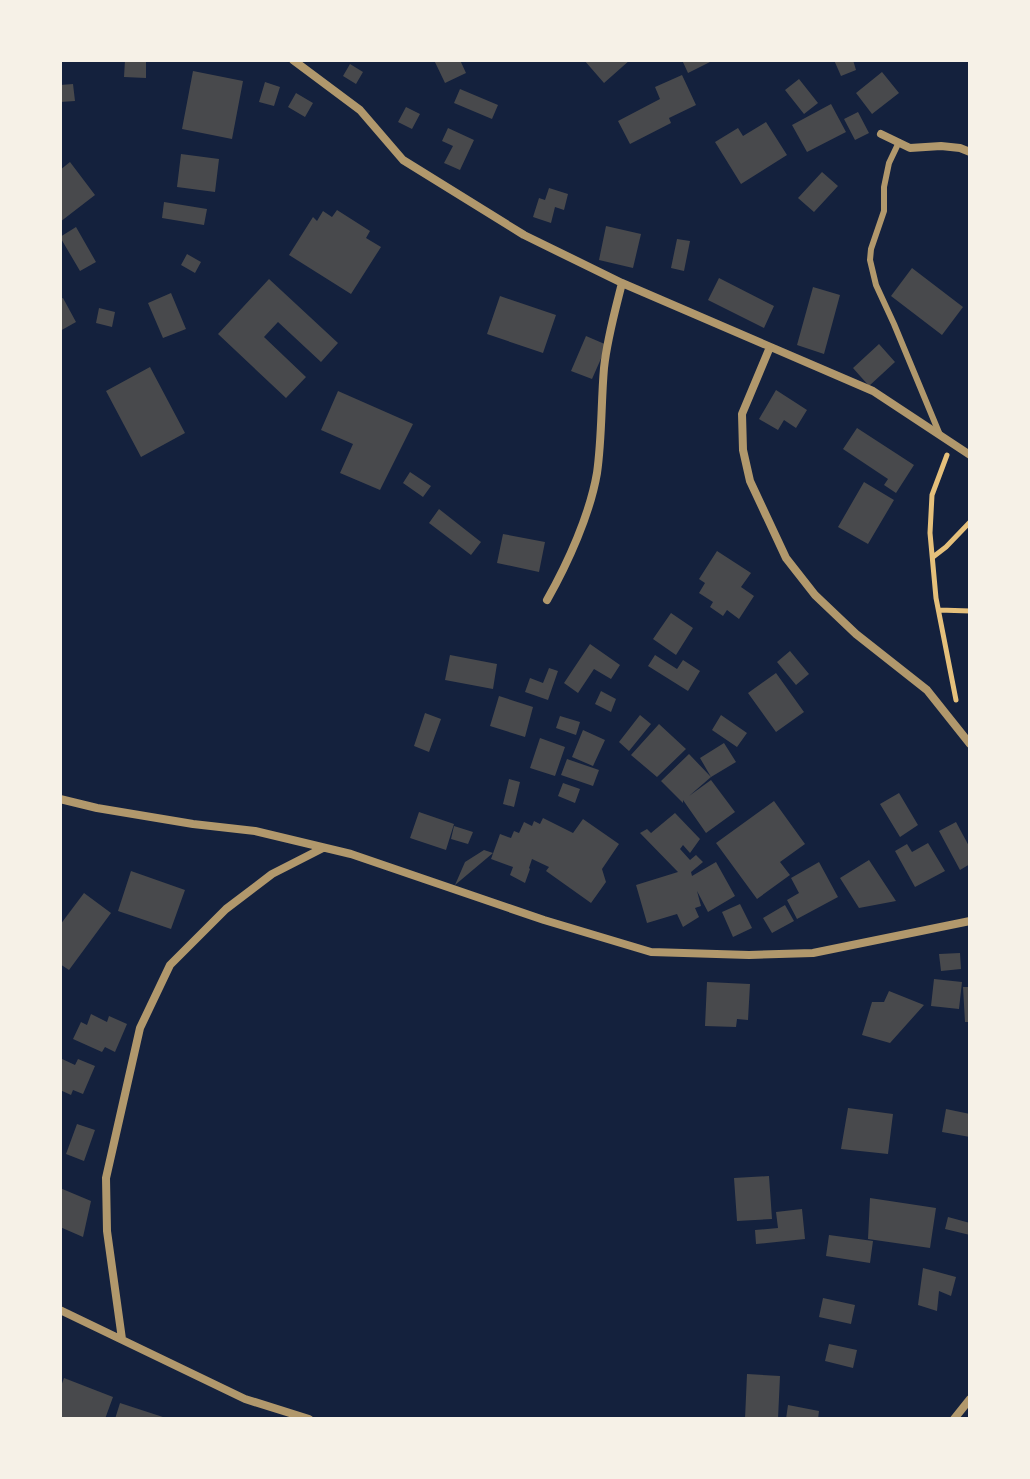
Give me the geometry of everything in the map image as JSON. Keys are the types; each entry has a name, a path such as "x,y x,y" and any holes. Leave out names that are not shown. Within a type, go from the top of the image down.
{"street":[{"path":"293,60 360,110 403,160 524,235 622,283 873,391 970,455"},
{"path":"881,134 910,148 941,146 970,152"},
{"path":"547,600 580,533 596,477 602,432 604,368 622,283"},
{"path":"770,347 742,414 743,450 750,481 786,558 815,595 856,634 927,690 970,744"},
{"path":"60,799 193,824 255,831 351,854 544,920 651,952 813,953 970,921"},
{"path":"122,1339 107,1231 106,1178 140,1028 170,965 226,909 272,874 323,847"},
{"path":"60,1310 245,1399 309,1419"},
{"path":"954,1419 970,1399"}],"lane":[{"path":"899,142 889,163 884,187 884,211 870,260 876,285 940,436"}],"path":[{"path":"950,442 932,495 930,533 939,610 962,733"},
{"path":"932,557 970,522"},
{"path":"939,610 970,611"}],"building":[{"path":"125,60 146,60 146,78 124,77"},
{"path":"434,60 460,60 466,73 445,83"},
{"path":"584,60 630,60 604,83"},
{"path":"682,60 714,60 688,73"},
{"path":"834,60 853,60 856,70 841,76"},
{"path":"350,64 363,72 356,84 343,76"},
{"path":"193,71 243,81 232,139 182,129"},
{"path":"882,72 899,93 872,114 856,93"},
{"path":"682,75 696,105 669,118 671,123 630,144 618,121 660,99 655,87"},
{"path":"799,79 818,103 804,114 785,90"},
{"path":"265,82 280,87 274,106 259,102"},
{"path":"73,84 75,101 60,102 60,85"},
{"path":"460,89 498,105 492,119 454,103"},
{"path":"296,93 313,103 305,117 288,107"},
{"path":"831,104 846,132 807,152 792,125"},
{"path":"406,107 420,114 412,129 398,122"},
{"path":"858,112 869,133 855,140 844,119"},
{"path":"766,122 787,155 741,184 715,142 738,128 743,136"},
{"path":"448,128 474,140 460,170 444,163 453,146 442,141"},
{"path":"181,154 219,159 215,192 177,187"},
{"path":"70,162 95,195 60,222 60,170"},
{"path":"822,172 838,186 814,212 798,198"},
{"path":"549,188 568,194 564,210 555,207 551,223 533,217 539,198 545,200"},
{"path":"164,202 207,209 204,225 162,218"},
{"path":"337,210 370,231 366,238 381,247 351,294 289,255 313,217 317,221 323,211 332,217"},
{"path":"606,226 641,234 633,268 599,260"},
{"path":"76,227 96,262 80,271 60,237"},
{"path":"677,239 690,241 684,271 671,268"},
{"path":"187,254 201,262 195,273 181,265"},
{"path":"912,268 963,307 942,335 891,296"},
{"path":"719,278 774,306 764,328 708,300"},
{"path":"269,279 338,343 321,362 278,322 264,337 306,377 286,398 218,334"},
{"path":"813,287 840,295 824,354 797,345"},
{"path":"171,293 186,329 163,338 148,303"},
{"path":"500,296 556,315 543,353 487,334"},
{"path":"63,298 76,322 60,331 60,299"},
{"path":"99,308 115,312 112,327 96,323"},
{"path":"586,336 607,345 592,379 571,371"},
{"path":"879,344 895,362 869,386 853,368"},
{"path":"150,367 185,433 141,457 106,391"},
{"path":"776,390 807,410 796,428 784,420 778,430 759,419"},
{"path":"338,391 413,424 380,490 340,473 353,444 321,430"},
{"path":"857,428 914,465 896,493 884,485 888,479 843,449"},
{"path":"410,472 431,486 423,497 403,483"},
{"path":"864,482 894,500 868,544 838,527"},
{"path":"439,509 481,542 471,555 429,523"},
{"path":"503,534 545,542 539,572 497,563"},
{"path":"717,551 751,573 741,587 754,596 739,619 727,610 723,616 710,607 713,602 699,593 705,583 699,579"},
{"path":"671,613 693,628 676,655 653,639"},
{"path":"590,644 620,665 611,679 594,669 578,693 564,683"},
{"path":"790,651 809,674 796,685 777,662"},
{"path":"450,655 497,664 493,689 445,680"},
{"path":"655,655 677,669 683,660 700,671 688,691 648,666"},
{"path":"549,668 558,671 548,700 525,692 530,678 543,683"},
{"path":"776,673 804,712 776,732 748,693"},
{"path":"601,691 616,699 611,712 595,704"},
{"path":"499,696 533,707 525,737 490,726"},
{"path":"425,713 441,719 429,752 414,746"},
{"path":"640,715 651,724 629,751 619,742"},
{"path":"721,715 747,733 737,747 712,730"},
{"path":"560,716 580,722 576,735 556,728"},
{"path":"659,724 686,749 657,777 631,755"},
{"path":"583,730 605,740 593,766 572,757"},
{"path":"540,738 565,747 555,776 530,768"},
{"path":"724,743 736,762 711,777 700,758"},
{"path":"689,754 711,777 689,796 711,780 735,812 706,833 683,800 683,803 661,781"},
{"path":"567,759 599,770 593,786 561,775"},
{"path":"509,779 520,782 514,807 503,804"},
{"path":"563,783 580,789 575,803 558,796"},
{"path":"899,793 918,825 900,837 880,804"},
{"path":"774,801 805,844 780,862 790,875 757,899 716,843"},
{"path":"419,812 454,824 446,850 410,838"},
{"path":"675,813 700,839 690,853 683,845 680,849 690,860 696,855 703,862 691,872 692,876 716,862 735,896 708,912 697,891 701,906 695,908 699,917 683,927 677,914 647,923 636,885 678,872 640,833 647,829 651,833"},
{"path":"543,818 573,833 583,819 619,844 602,869 606,882 591,903 546,871 549,867 532,859 525,883 510,875 513,867 491,859 500,834 511,838 514,831 519,833 524,822 532,826 534,821 540,824"},
{"path":"956,822 970,848 970,864 960,870 939,831"},
{"path":"454,826 473,832 468,844 451,839"},
{"path":"928,843 945,871 915,887 895,851 907,844 912,852"},
{"path":"484,850 493,853 455,885 465,862"},
{"path":"869,860 896,901 859,908 840,878"},
{"path":"819,862 838,897 797,919 787,900 799,893 791,878"},
{"path":"131,871 185,890 171,929 118,911"},
{"path":"84,893 111,913 69,970 60,964 60,925"},
{"path":"740,904 752,928 733,937 722,912"},
{"path":"785,905 794,921 772,933 763,918"},
{"path":"960,953 961,969 941,971 939,954"},
{"path":"934,979 962,982 959,1009 931,1006"},
{"path":"707,982 750,984 748,1020 737,1019 736,1027 705,1026"},
{"path":"963,987 970,987 970,1022 965,1022"},
{"path":"889,991 924,1005 890,1043 862,1035 872,1002 884,1002"},
{"path":"91,1014 107,1022 109,1016 127,1024 115,1052 105,1047 102,1052 73,1039 81,1022 87,1025"},
{"path":"60,1058 75,1065 78,1059 95,1066 83,1094 73,1090 71,1095 60,1090"},
{"path":"848,1108 893,1114 888,1154 841,1149"},
{"path":"946,1109 970,1114 970,1137 942,1132"},
{"path":"77,1124 95,1130 84,1161 66,1154"},
{"path":"769,1176 772,1219 737,1221 734,1178"},
{"path":"60,1188 91,1201 83,1237 60,1227"},
{"path":"870,1198 936,1208 930,1248 868,1239"},
{"path":"802,1209 805,1239 756,1244 755,1230 778,1228 776,1212"},
{"path":"948,1217 970,1223 970,1235 945,1229"},
{"path":"829,1235 873,1241 870,1263 826,1256"},
{"path":"923,1268 956,1277 951,1296 939,1291 937,1311 918,1305"},
{"path":"823,1298 855,1305 851,1324 819,1317"},
{"path":"829,1344 857,1350 853,1368 825,1361"},
{"path":"747,1374 780,1376 778,1419 745,1419"},
{"path":"64,1378 113,1397 105,1419 60,1419 60,1389"},
{"path":"120,1403 166,1418 166,1419 115,1419"},
{"path":"788,1405 819,1411 818,1419 786,1419"}]}
